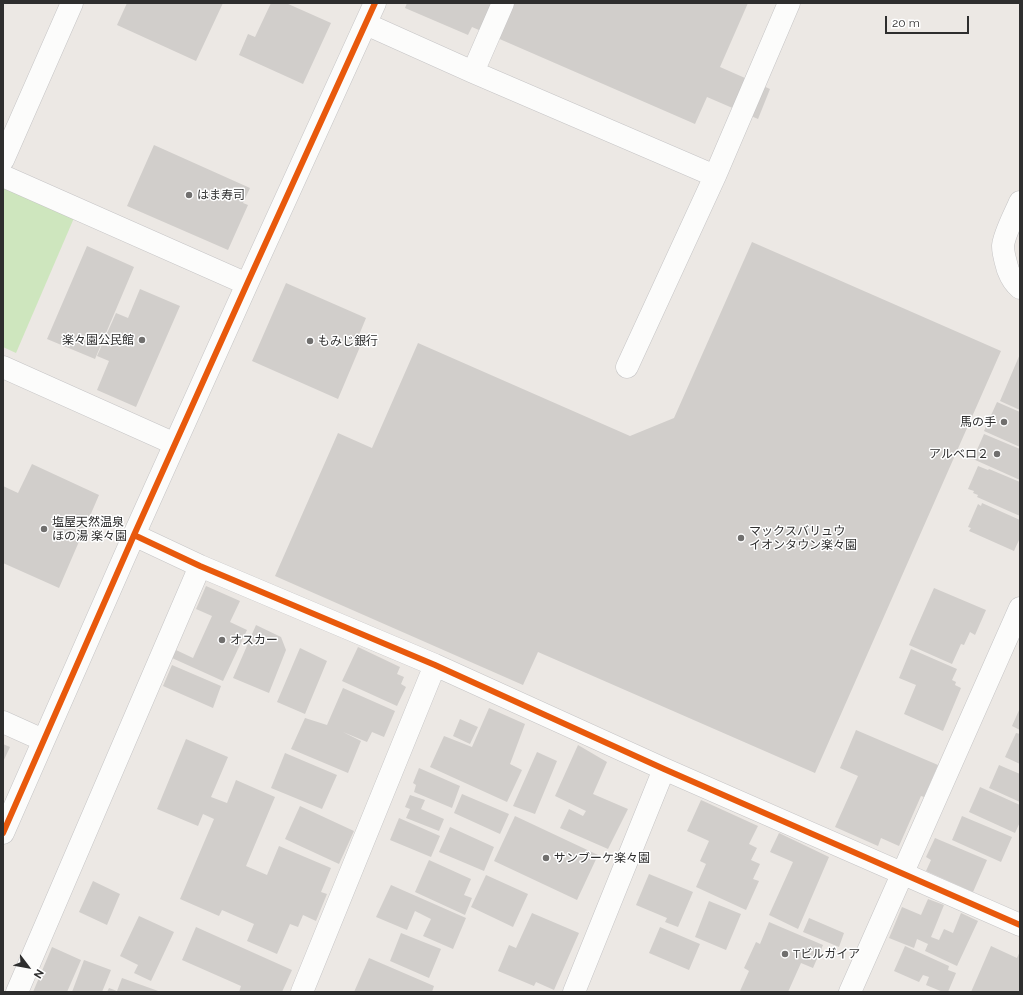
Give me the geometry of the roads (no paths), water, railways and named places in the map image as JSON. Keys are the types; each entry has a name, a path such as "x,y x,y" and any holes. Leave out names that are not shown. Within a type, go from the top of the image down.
{"street":[{"path":"3,160 72,3"},
{"path":"3,833 134,535 375,3"},
{"path":"474,72 503,3"},
{"path":"627,367 715,176 789,3"},
{"path":"366,24 715,176"},
{"path":"3,176 247,284"},
{"path":"1020,202 1005,237 1003,246 1011,277 1015,284 1020,288"},
{"path":"3,367 175,444"},
{"path":"134,535 200,566 435,665 664,770 1020,925"},
{"path":"17,992 200,566"},
{"path":"850,992 1020,608"},
{"path":"302,992 435,665"},
{"path":"3,722 43,740"},
{"path":"574,992 664,770"}],"place":[{"name":"はま寿司","path":"189,195"},
{"name":"楽々園公民館","path":"142,340"},
{"name":"もみじ銀行","path":"310,341"},
{"name":"馬の手","path":"1004,422"},
{"name":"アルベロ２","path":"997,454"},
{"name":"塩屋天然温泉 ほの湯 楽々園","path":"44,529"},
{"name":"マックスバリュウ イオンタウン楽々園","path":"741,538"},
{"name":"オスカー","path":"222,640"},
{"name":"サンブーケ楽々園","path":"546,858"},
{"name":"Tビルガイア","path":"785,954"}]}
